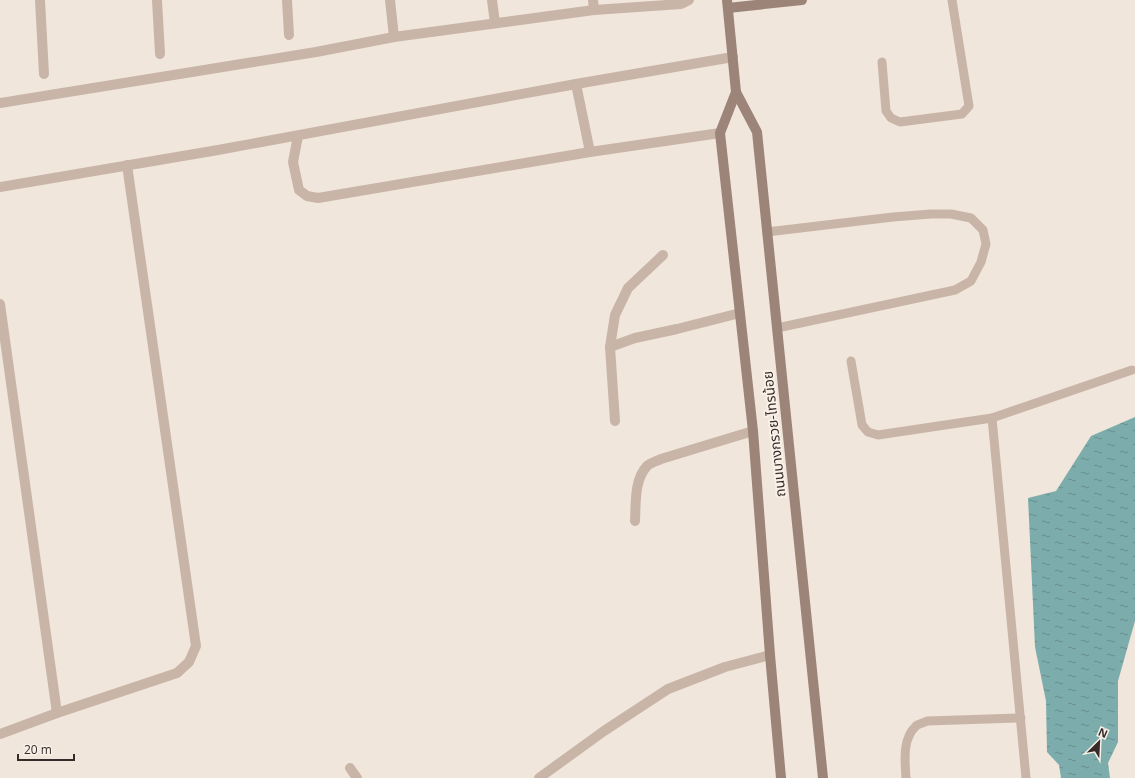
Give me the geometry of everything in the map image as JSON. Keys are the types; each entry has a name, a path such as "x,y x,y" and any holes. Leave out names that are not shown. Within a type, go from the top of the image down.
{"main road":[{"path":"728,4 802,0"},
{"name":"ถนนบางกรวย-ไทรน้อย","path":"728,4 736,92 757,132 823,778"},
{"name":"ถนนบางกรวย-ไทรน้อย","path":"736,92 720,133 754,431 770,655 781,778"}],"street":[{"path":"40,0 44,74"},
{"path":"157,0 160,54"},
{"path":"287,0 289,35"},
{"path":"390,0 394,37"},
{"path":"492,0 495,23"},
{"path":"0,104 316,52 394,37 495,23 593,5 681,4 689,0"},
{"path":"0,186 298,136 576,84 733,57"},
{"path":"576,84 590,152"},
{"path":"298,136 293,162 299,190 307,196 318,198 590,152 720,133"},
{"path":"0,734 177,673 190,662 196,646 128,165"},
{"path":"616,421 610,347 615,315 628,288 663,255"},
{"path":"0,304 57,714"},
{"path":"610,347 635,338 740,313"},
{"path":"635,521 637,487 642,474 648,465 661,459 754,431"},
{"path":"539,778 604,731 668,688 724,667 770,655"},
{"path":"350,768 357,778"}],"lane":[{"path":"882,62 886,111 891,118 900,122 962,114 969,106 952,0"},
{"path":"767,232 893,217 951,214 971,218 983,230 986,244 981,262 971,281 955,290 777,328"},
{"path":"851,361 862,425 868,432 878,435 992,418 1132,370"},
{"path":"992,418 1026,778"},
{"path":"906,778 905,749 910,734 916,725 927,721 1021,718"}],"water":[{"path":"1135,417 1135,621 1118,681 1118,742 1108,763 1110,778 1061,778 1059,765 1047,752 1046,701 1035,647 1028,498 1056,491 1091,436"}]}
